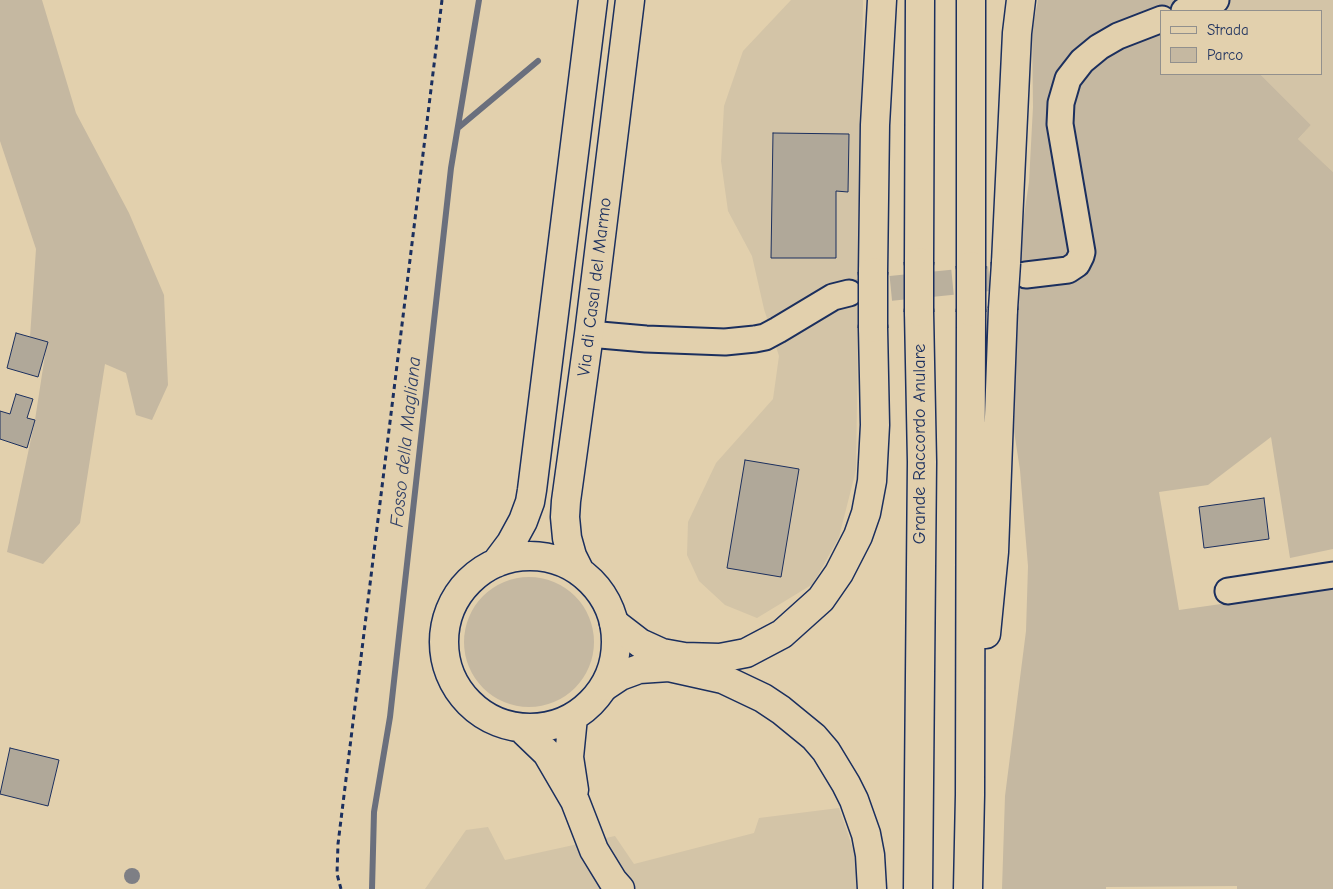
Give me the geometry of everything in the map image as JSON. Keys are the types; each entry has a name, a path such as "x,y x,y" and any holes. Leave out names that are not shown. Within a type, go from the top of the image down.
{"main road":[{"path":"593,0 530,502 523,521 511,543 496,563 472,579 455,601 446,627 445,656 455,682 472,705 497,720 521,728 548,726 573,717 592,701 605,686 620,676 639,670 670,667 723,679 763,698 781,710 814,738 826,751 846,784 866,834 870,855 872,889"},
{"name":"Via di Casal del Marmo","path":"580,572 569,548 565,517 566,501 589,334 630,0"},
{"path":"614,623 640,643 662,653 684,657 720,658 746,653 782,634 821,598 839,573 858,536 866,513 872,481 874,425 873,272 875,143 882,0"},
{"name":"Grande Raccordo Anulare","path":"918,889 922,472 919,312 920,0"},
{"path":"968,889 970,795 971,0"},
{"path":"970,795 994,552 1003,309 1016,269 1017,33 1021,0"},
{"path":"496,563 524,557 554,560 580,572 595,586 603,598 614,623 616,639 616,655 612,671 605,686"},
{"path":"573,717 569,758 575,801"},
{"path":"521,728 547,753 575,801 594,850 620,889"}],"street":[{"path":"1187,10 1216,0"},
{"path":"1016,269 1068,270 1074,266 1081,256 1082,252 1060,124 1061,103 1068,80 1082,61 1099,47 1118,36 1160,20"},
{"path":"589,334 646,339 725,342 756,339 765,337 834,297 849,293"},
{"path":"1228,591 1333,575"}],"path":[{"path":"341,889 337,874 338,844 442,0"}],"shaded area":[{"path":"791,0 863,0 856,470 839,537 813,584 757,618 725,605 699,581 687,555 688,522 716,463 773,399 779,356 764,309 752,256 728,211 721,161 724,106 743,51"},
{"path":"1198,0 1333,0 1333,172 1298,139 1311,125 1261,75 1323,75 1323,10 1206,10"},
{"path":"839,808 854,852 859,889 425,889 466,830 488,827 505,860 615,836 634,864 754,833 759,818"}],"green space":[{"path":"0,0 42,0 76,113 129,213 164,295 168,385 152,420 136,415 126,373 105,364 80,523 43,564 7,552 35,420 47,342 30,337 36,249 0,141"},
{"path":"1038,0 1198,0 1206,10 1160,10 1160,75 1261,75 1311,125 1298,139 1333,172 1333,549 1290,558 1271,437 1208,485 1159,492 1179,610 1333,588 1333,889 1237,889 1237,886 1002,889 1005,796 1026,631 1028,566 1020,470 1014,431 1018,255 1029,182 1033,107 1032,31"},
{"path":"529,577 542,578 554,582 575,596 589,617 593,629 593,655 589,667 575,688 554,702 542,706 529,707 516,706 504,702 483,688 469,667 465,655 464,642 465,629 469,617 483,596 504,582 516,578"}],"building":[{"path":"773,133 849,134 848,192 836,191 836,258 771,258"},
{"path":"16,333 48,342 38,377 7,368"},
{"path":"16,394 33,399 27,418 35,420 27,448 0,439 0,411 10,414"},
{"path":"745,460 799,469 781,577 727,568"},
{"path":"1264,498 1269,539 1204,548 1199,507"},
{"path":"10,748 59,760 48,806 0,794"}],"waterway":[{"name":"Fosso della Magliana","path":"372,889 374,812 390,717 451,168 479,0"},
{"path":"458,128 538,61"}],"tunnel":[{"path":"854,292 1026,275"}]}
